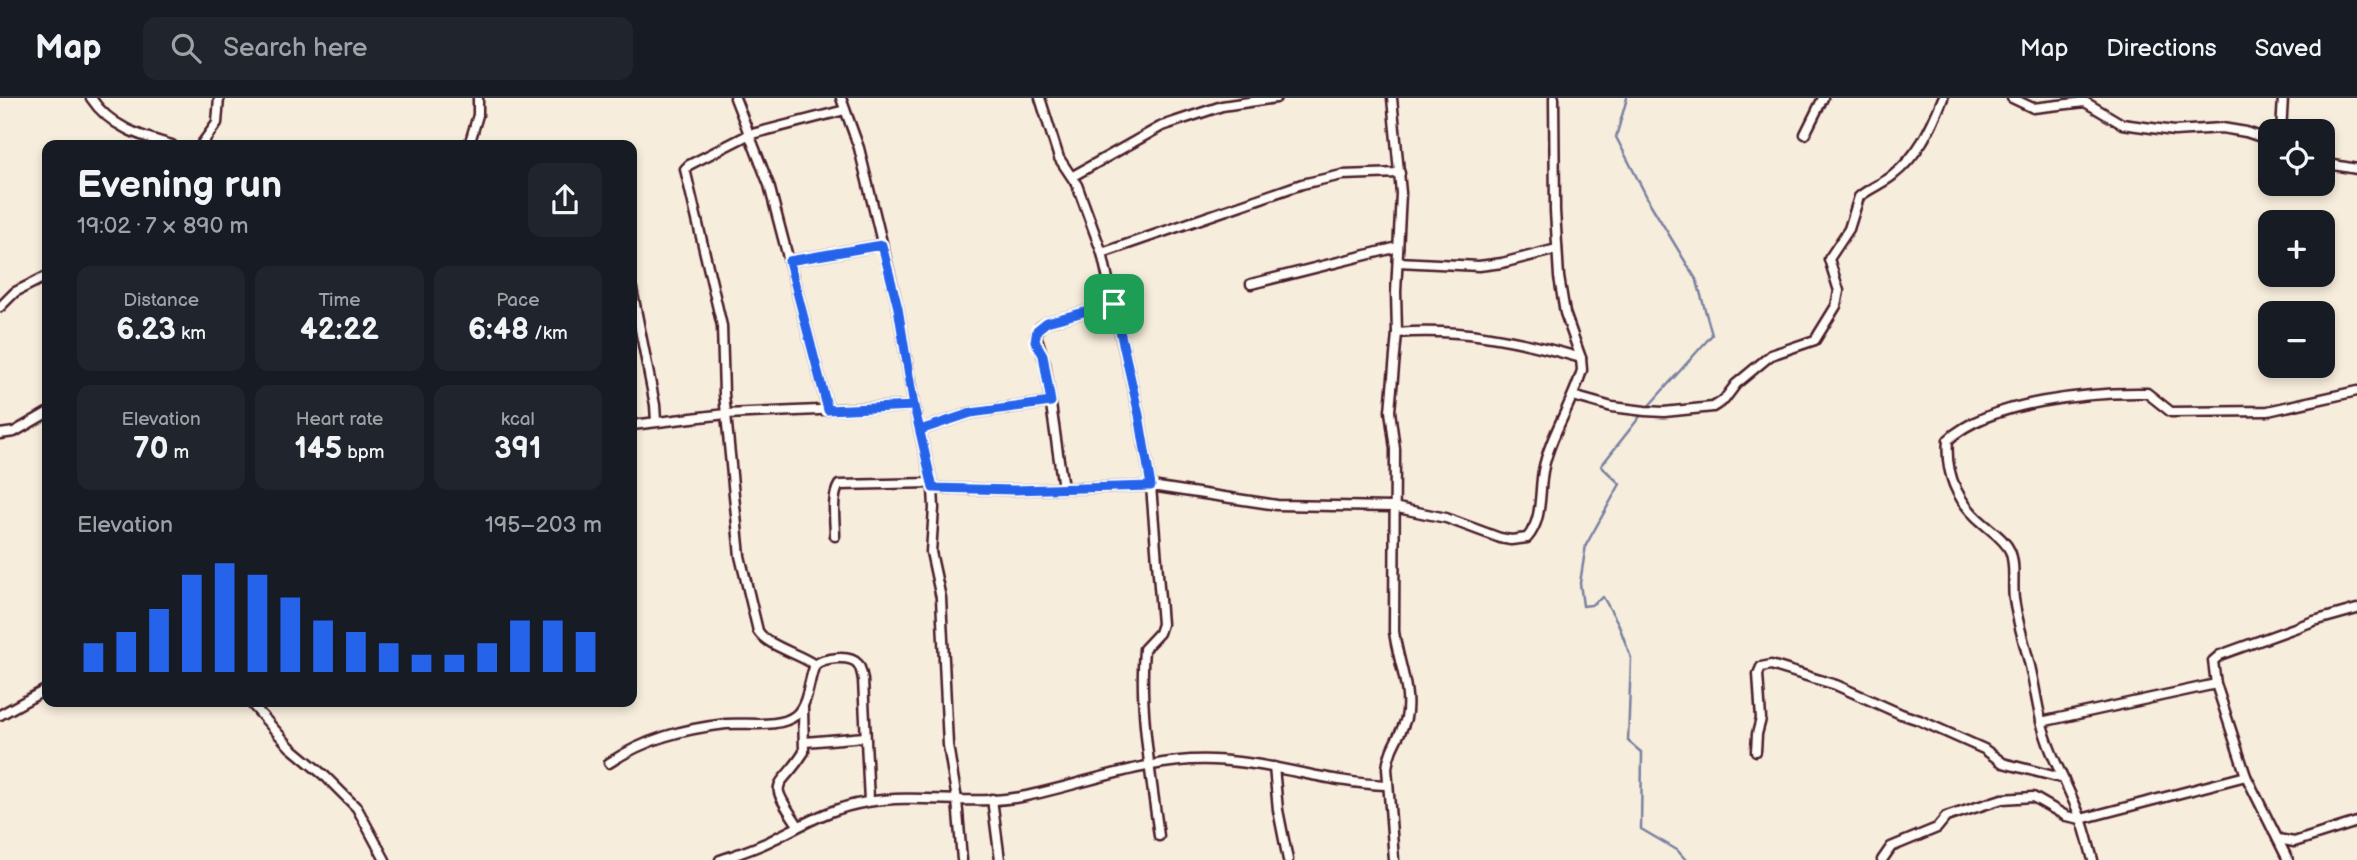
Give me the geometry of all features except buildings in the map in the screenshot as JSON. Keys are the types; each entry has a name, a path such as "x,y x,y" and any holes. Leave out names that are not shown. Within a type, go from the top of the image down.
{"street":[{"path":"91,98 118,126 154,140"},
{"path":"205,140 217,123 219,98"},
{"path":"470,140 478,115 478,98"},
{"path":"735,98 764,170 828,410"},
{"path":"841,98 859,148 898,308 914,406 933,485 931,552 942,606 947,745 957,800 962,860"},
{"path":"1040,98 1059,158 1073,176 1102,253 1139,415 1151,486 1162,624 1159,633 1144,649 1143,675 1149,766 1159,836"},
{"path":"1073,176 1161,126 1222,102 1276,98"},
{"path":"1392,98 1401,193 1397,333 1390,411 1395,449 1394,631 1407,702 1403,726 1389,754 1386,785 1394,860"},
{"path":"835,536 835,497 839,485 933,485 1014,490 1151,486 1277,505 1394,507 1446,518 1500,538 1527,538 1539,513 1543,471 1552,442 1582,370 1581,358 1565,313 1557,249 1554,98"},
{"path":"1805,134 1823,98"},
{"path":"1573,396 1612,407 1645,411 1664,412 1713,407 1724,400 1736,384 1771,355 1815,340 1836,306 1839,291 1829,259 1849,229 1859,198 1884,183 1910,162 1943,98"},
{"path":"2012,98 2033,108 2085,102 2122,124 2174,131 2222,128 2258,135"},
{"path":"2282,119 2283,98"},
{"path":"815,665 802,656 763,639 758,631 740,556 724,394 722,326 685,169 748,135 845,110"},
{"path":"2335,165 2357,169"},
{"path":"1102,253 1302,184 1342,175 1400,173"},
{"path":"789,261 882,245"},
{"path":"1251,284 1398,247"},
{"path":"1398,262 1479,265 1502,263 1557,249"},
{"path":"0,307 15,292 42,278"},
{"path":"1063,488 1043,355 1035,341 1037,330 1047,322 1114,304"},
{"path":"637,313 656,405 656,421"},
{"path":"1397,333 1483,334 1537,345 1581,358"},
{"path":"2093,860 2081,819 2061,778 2041,722 2014,598 2011,555 1997,535 1972,515 1961,502 1949,469 1948,440 1981,420 2039,402 2147,393 2171,412 2255,412 2357,391"},
{"path":"920,430 971,413 1051,402"},
{"path":"637,424 726,414 914,406"},
{"path":"0,434 14,432 42,416"},
{"path":"2275,860 2287,858 2246,776 2216,684 2214,658 2314,621 2357,609"},
{"path":"609,763 632,748 655,738 728,724 780,722 798,713 803,705 815,665 824,660 853,660 859,665 864,693 869,801"},
{"path":"1756,751 1757,734 1762,719 1758,674 1761,667 1771,664 1836,685 1901,715 1919,720 1984,749 2003,763 2061,778"},
{"path":"2041,722 2216,684"},
{"path":"0,715 42,692"},
{"path":"798,825 778,789 779,782 804,752 803,705"},
{"path":"254,707 290,747 358,808 385,860"},
{"path":"805,742 865,737"},
{"path":"720,860 762,845 821,814 869,801 1023,796 1179,761 1212,759 1274,767 1365,784 1386,785"},
{"path":"1274,767 1278,810 1288,860"},
{"path":"1882,860 1891,847 1937,828 1946,817 2001,799 2033,797 2066,816 2081,819 2246,776"},
{"path":"992,799 1000,860"},
{"path":"2278,839 2300,840 2357,822"}],"waterway":[{"path":"1627,98 1616,137 1651,205 1697,281 1712,335 1646,409"},
{"path":"1642,414 1601,466 1620,484 1586,545 1580,583 1583,606 1591,605 1603,597 1618,623 1631,658 1628,741 1642,753 1641,829 1677,850 1686,860"}],"route":[{"path":"1114,304 1047,322 1037,330 1035,341 1043,355 1051,402 971,413 920,430 914,406 828,410 789,261 882,245 898,308 914,406 933,488 1014,490 1151,486 1139,415 1114,304"}]}
